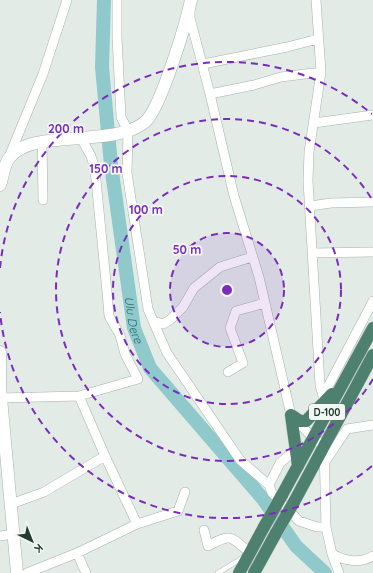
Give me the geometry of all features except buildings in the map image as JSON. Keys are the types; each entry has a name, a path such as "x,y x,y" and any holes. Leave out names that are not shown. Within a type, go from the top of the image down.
{"highway":[{"name":"D-100","path":"250,553 313,438 324,405 345,381 373,328"},
{"name":"D-100","path":"256,572 373,355"},
{"path":"291,415 300,421 306,421 324,405"},
{"path":"291,415 298,466"},
{"path":"239,573 250,553"}],"main road":[{"path":"0,185 5,153 28,144 128,132 146,121 163,93 190,1"},
{"path":"0,352 4,480 11,504 17,573"}],"street":[{"path":"5,153 43,74 67,0"},
{"path":"116,0 121,117 128,132 127,173 148,309 166,353 240,460 269,485 272,494 299,521 317,527 326,527"},
{"path":"316,0 321,72 309,152 308,181 320,385 324,405"},
{"path":"190,1 190,18 203,64 234,196 265,304 291,415 313,438 324,446 326,527 332,554 339,573"},
{"path":"203,64 287,47 318,39"},
{"path":"210,94 254,85 281,76 321,72"},
{"path":"314,123 373,115"},
{"path":"1,398 79,396 138,379 125,354 123,343 109,316 107,308 107,292 95,170 86,137"},
{"path":"42,142 44,200"},
{"path":"310,206 331,203 373,202"},
{"path":"313,252 373,252"},
{"path":"153,321 162,324 170,320 183,307 194,288 220,267 252,257"},
{"path":"324,405 373,301"},
{"path":"228,372 243,363 230,328 236,311 265,304"},
{"path":"79,396 137,524"},
{"path":"325,462 347,429 373,425"},
{"path":"269,485 280,463 295,450"},
{"path":"11,504 44,492 105,456"},
{"path":"26,573 77,553 137,524 178,511 185,492"},
{"path":"204,530 208,546 225,537 232,538 250,553"},
{"path":"0,536 14,534"},
{"path":"77,553 86,573"},
{"path":"332,554 344,560 355,561 373,556"}],"lane":[{"path":"218,573 250,553"}],"waterway":[{"name":"Ulu Dere","path":"104,0 102,67 111,165 134,328 150,368 263,499 296,546 325,573"}]}
